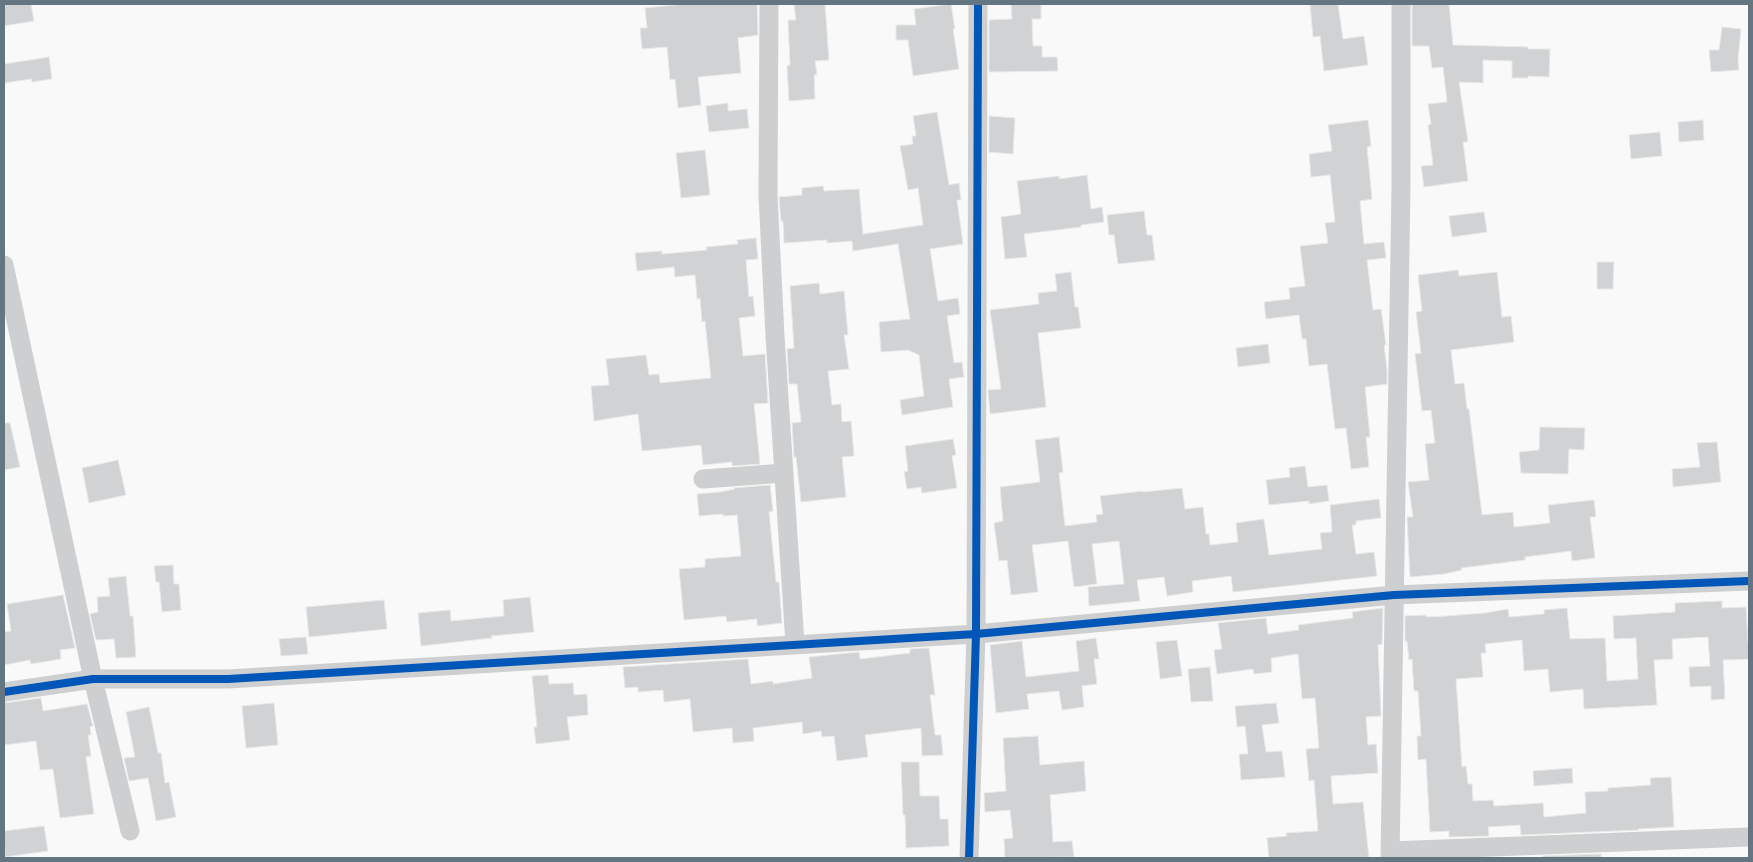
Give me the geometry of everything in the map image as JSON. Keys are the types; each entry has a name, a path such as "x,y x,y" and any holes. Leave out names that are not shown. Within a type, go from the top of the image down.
{"street":[{"path":"769,4 768,195 795,644"},
{"path":"969,858 976,634 978,4"},
{"path":"1401,4 1401,187 1390,854 1749,838"},
{"path":"4,270 93,679 130,831"},
{"path":"703,479 784,473"},
{"path":"4,692 93,679 228,679 976,634 1394,594 1749,581"}],"building":[{"path":"4,4 31,4 34,21 4,26"},
{"path":"685,4 757,4 758,35 738,38 741,73 698,77 701,105 678,108 675,79 670,80 667,47 642,49 640,28 647,28 645,8"},
{"path":"794,4 825,4 829,60 815,61 817,75 814,75 815,99 789,101 787,66 790,65 788,20 796,20"},
{"path":"951,4 959,69 913,76 908,40 896,40 896,25 916,25 914,9"},
{"path":"1011,4 1041,4 1041,19 1032,19 1033,46 1042,46 1042,57 1057,57 1058,71 989,72 989,20 1012,19"},
{"path":"1310,4 1338,4 1343,39 1364,36 1368,65 1324,71 1320,36 1313,37"},
{"path":"1412,4 1449,4 1453,45 1550,49 1549,77 1528,76 1528,78 1512,78 1512,61 1483,60 1483,83 1459,82 1468,142 1463,142 1468,181 1424,187 1421,166 1433,165 1428,125 1431,124 1428,104 1447,102 1443,67 1432,68 1429,46 1412,46"},
{"path":"1722,27 1741,29 1738,59 1739,70 1711,72 1709,50 1719,50"},
{"path":"49,57 52,79 32,82 31,79 4,83 4,64"},
{"path":"728,103 728,111 747,109 749,128 709,132 706,106"},
{"path":"937,112 949,185 959,183 961,200 957,200 963,244 930,249 938,301 958,298 960,314 947,316 954,363 962,362 964,377 949,379 953,407 902,415 900,400 924,396 919,355 908,350 881,352 879,322 910,319 898,244 853,251 852,241 827,243 827,240 784,243 779,197 802,195 802,188 823,186 824,191 859,189 863,234 923,225 918,188 908,190 900,146 913,144 912,136 916,136 913,116"},
{"path":"989,116 1015,118 1013,154 989,152"},
{"path":"1368,120 1371,146 1367,147 1372,199 1360,201 1364,244 1384,242 1386,258 1367,260 1373,310 1381,309 1386,345 1384,345 1387,384 1365,387 1370,437 1366,437 1369,467 1351,469 1346,428 1335,429 1327,364 1309,366 1306,339 1302,339 1299,315 1266,319 1264,302 1290,299 1289,288 1305,286 1300,246 1328,243 1325,223 1335,222 1330,175 1311,177 1309,154 1332,151 1328,125"},
{"path":"1703,120 1704,140 1679,142 1678,122"},
{"path":"1660,132 1662,156 1631,159 1629,135"},
{"path":"705,150 710,195 681,198 676,153"},
{"path":"1087,175 1091,209 1102,207 1104,222 1081,225 1081,227 1024,234 1027,257 1005,259 1001,217 1021,214 1017,181 1059,176 1059,179"},
{"path":"1144,211 1147,235 1152,235 1155,260 1118,264 1114,235 1109,235 1107,215"},
{"path":"1484,212 1487,232 1452,237 1449,216"},
{"path":"756,238 758,259 746,260 749,297 753,296 755,316 739,318 743,356 765,354 768,403 754,404 760,464 732,466 732,462 703,465 701,445 642,451 638,414 594,421 591,386 609,385 606,359 646,355 649,375 659,374 660,383 711,378 705,321 702,322 700,298 697,299 695,275 675,277 674,267 637,271 635,253 662,251 662,254 707,250 706,247 738,244 737,240"},
{"path":"1597,262 1614,262 1613,289 1597,289"},
{"path":"1458,270 1459,276 1497,272 1502,317 1511,316 1514,342 1451,350 1455,384 1464,383 1467,409 1469,409 1482,515 1513,512 1514,527 1550,523 1548,505 1594,500 1596,517 1590,517 1595,558 1572,561 1571,551 1525,557 1525,560 1461,568 1462,570 1444,574 1410,577 1407,517 1413,517 1408,482 1429,480 1425,444 1435,443 1431,410 1422,411 1415,354 1421,353 1416,312 1422,311 1418,275"},
{"path":"1071,272 1075,307 1078,307 1081,328 1038,333 1046,407 990,414 988,390 1001,389 990,310 1039,304 1038,293 1057,291 1055,274"},
{"path":"819,283 820,294 844,291 848,335 844,335 849,369 828,371 832,405 841,404 842,422 851,421 854,456 842,457 846,497 801,502 796,457 794,457 792,423 801,422 797,384 789,384 787,349 794,348 790,286"},
{"path":"1268,344 1270,363 1238,367 1236,348"},
{"path":"4,423 10,423 20,467 4,470"},
{"path":"1540,427 1585,428 1584,450 1569,449 1568,474 1521,473 1519,452 1539,450"},
{"path":"1059,437 1063,472 1059,473 1065,526 1097,522 1096,515 1103,514 1100,496 1182,488 1185,509 1203,507 1206,534 1209,534 1210,545 1238,542 1236,523 1264,519 1269,555 1322,549 1320,533 1332,532 1330,505 1379,499 1381,518 1356,521 1356,525 1352,525 1356,554 1374,552 1377,576 1233,592 1231,576 1192,581 1193,592 1167,596 1164,577 1137,580 1140,601 1089,606 1088,587 1124,584 1119,541 1092,544 1097,584 1074,587 1068,541 1032,545 1038,592 1011,595 1007,560 999,561 994,523 1003,521 1000,487 1040,482 1035,440"},
{"path":"953,439 956,455 952,456 957,488 922,493 921,487 907,489 904,472 908,471 905,446"},
{"path":"1717,442 1721,482 1673,487 1672,469 1700,467 1697,443"},
{"path":"118,460 126,495 89,503 82,468"},
{"path":"1305,466 1308,487 1327,485 1329,501 1309,504 1309,501 1269,505 1266,480 1290,477 1289,468"},
{"path":"770,485 773,511 769,512 776,582 779,582 782,623 757,626 757,619 727,622 726,616 684,620 679,569 705,567 705,559 741,556 737,515 699,516 697,494"},
{"path":"173,565 174,584 179,584 181,610 162,612 159,582 156,582 154,566"},
{"path":"126,576 130,616 133,616 136,657 116,658 114,639 96,640 90,614 98,612 97,597 110,596 108,578"},
{"path":"63,595 75,648 60,650 61,659 31,664 30,660 4,665 4,632 11,631 7,604"},
{"path":"530,597 534,632 421,646 418,613 450,610 451,621 504,616 503,600"},
{"path":"384,600 387,629 309,637 306,607"},
{"path":"1722,601 1722,608 1746,607 1749,642 1749,659 1723,660 1725,699 1711,700 1711,686 1690,687 1689,667 1710,666 1708,637 1672,639 1673,659 1654,660 1657,705 1584,709 1583,689 1550,692 1548,669 1524,671 1522,640 1485,644 1486,653 1481,653 1483,677 1456,679 1462,767 1466,766 1468,784 1472,784 1473,801 1493,800 1494,806 1543,803 1544,817 1586,813 1585,792 1608,791 1608,788 1651,785 1650,778 1671,777 1674,827 1521,835 1520,825 1488,827 1489,836 1449,837 1449,831 1430,832 1426,759 1418,760 1417,736 1421,736 1418,691 1414,691 1412,659 1409,660 1407,641 1405,641 1405,616 1446,616 1508,609 1509,617 1544,614 1544,610 1567,608 1570,639 1605,638 1607,681 1638,679 1636,638 1614,639 1613,616 1675,612 1675,603"},
{"path":"1383,608 1382,644 1378,645 1381,716 1366,717 1368,745 1376,744 1378,773 1331,776 1333,804 1363,802 1369,858 1269,858 1267,838 1287,836 1286,833 1318,831 1314,780 1309,781 1306,749 1319,748 1315,698 1302,699 1298,654 1271,658 1272,672 1254,674 1253,669 1217,674 1214,650 1222,649 1218,623 1266,618 1268,634 1299,630 1298,625 1353,618 1352,612"},
{"path":"306,637 308,654 281,656 279,639"},
{"path":"1096,638 1099,659 1094,659 1097,684 1082,686 1084,707 1062,710 1059,691 1027,694 1029,709 996,713 990,645 1022,641 1026,677 1079,671 1076,641"},
{"path":"1177,640 1182,676 1160,679 1156,642"},
{"path":"929,648 935,695 930,695 935,735 941,735 943,755 922,756 921,728 865,735 868,757 837,761 834,736 822,737 821,731 803,734 802,722 753,728 754,741 733,743 732,728 693,732 690,699 664,702 663,690 638,692 638,687 625,688 623,667 748,659 751,684 773,681 773,684 812,678 809,657 859,652 860,659 910,653 910,649"},
{"path":"1210,667 1213,701 1191,702 1188,669"},
{"path":"548,675 549,684 573,683 574,695 587,694 588,715 567,717 570,740 536,744 534,727 537,727 532,676"},
{"path":"41,698 43,711 87,704 93,726 90,727 91,735 88,735 91,756 86,757 94,814 60,818 53,769 40,770 36,741 4,745 4,703"},
{"path":"274,703 278,745 246,748 242,706"},
{"path":"1276,703 1279,723 1262,725 1266,752 1282,751 1285,777 1241,780 1239,754 1248,754 1245,726 1237,727 1235,706"},
{"path":"149,707 158,753 161,753 165,783 169,782 176,817 156,821 148,778 129,781 124,758 135,757 126,712"},
{"path":"1038,736 1040,765 1084,761 1086,791 1050,795 1053,842 1072,841 1074,857 1005,858 1004,839 1013,838 1010,810 985,812 984,793 1006,791 1003,738"},
{"path":"901,762 919,762 920,796 939,796 940,819 948,819 949,846 906,848"},
{"path":"1572,768 1573,783 1534,786 1533,771"},
{"path":"44,826 48,851 5,857 4,831"},
{"path":"1601,854 1601,858 1543,858 1543,856"}],"cycle path":[{"path":"969,858 976,634 978,4"},
{"path":"4,692 93,679 228,679 976,634 1394,595 1749,581"}]}
